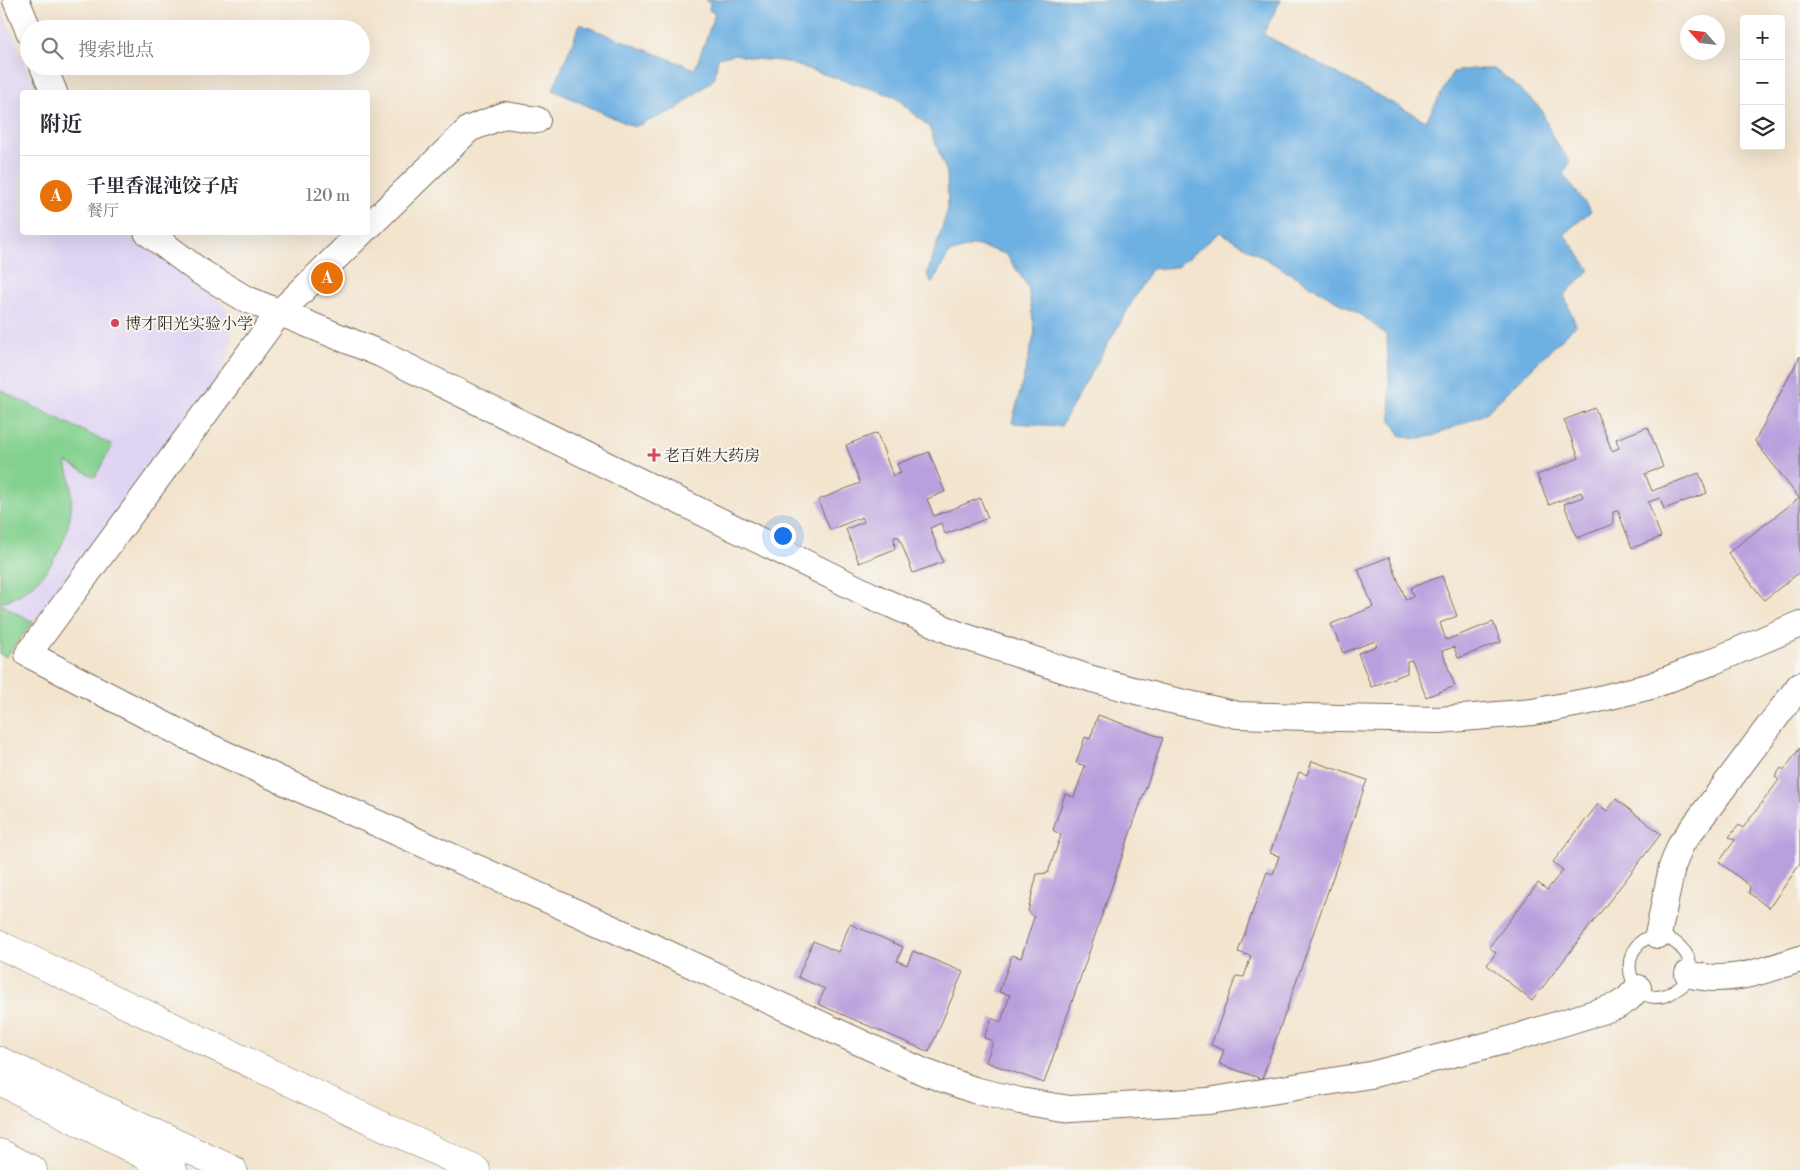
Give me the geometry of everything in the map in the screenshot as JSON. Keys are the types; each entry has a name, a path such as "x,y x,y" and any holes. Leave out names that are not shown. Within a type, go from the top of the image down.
{"main road":[{"path":"0,945 476,1170"},
{"path":"0,1061 233,1170"},
{"path":"0,1081 173,1170"},
{"path":"0,1153 33,1170"}],"street":[{"path":"16,0 24,20"},
{"path":"47,75 53,90"},
{"path":"370,225 469,129 506,115 537,120"},
{"path":"151,235 198,271 244,298 353,341 390,358 925,621 974,640 1092,679 1162,698 1238,715 1439,720 1533,712 1595,700 1651,686 1800,624"},
{"path":"359,235 279,313 28,654 203,744 649,945 924,1072 974,1090 1020,1101 1070,1108 1208,1101 1370,1075 1508,1040 1617,1006 1628,999 1638,988"},
{"path":"1658,935 1672,867 1681,844 1800,685"},
{"path":"1688,974 1713,979 1750,975 1800,959"}],"lane":[{"path":"1658,935 1678,944 1686,952 1690,971 1684,983 1676,990 1665,995 1654,996 1638,988 1630,975 1629,964 1633,952 1639,943 1648,937 1658,935"}],"shaded area":[{"name":"博才阳光实验小学","path":"0,6 20,52 20,75 30,75 36,90 20,90 20,235 131,235 170,266 203,284 226,308 232,339 224,367 204,400 6,657 0,654"}],"green space":[{"path":"0,390 112,445 95,477 66,462 71,482 72,499 68,527 57,554 41,577 30,587 0,603"},
{"path":"0,604 33,622 6,657 0,654"}],"water":[{"path":"705,0 1281,0 1263,34 1426,121 1453,72 1471,69 1494,69 1513,83 1541,109 1553,138 1570,162 1563,174 1591,211 1564,234 1590,270 1564,295 1576,325 1485,414 1433,436 1413,439 1400,435 1391,420 1387,336 1367,319 1220,232 1177,267 1151,269 1061,426 1012,423 1035,332 1028,287 1006,254 975,245 949,253 932,283 927,275 948,209 947,173 929,127 894,96 782,61 753,59 735,54 718,58 714,79 677,109 634,127 553,90 580,24 695,69 715,14 709,10 710,3"}],"building":[{"path":"1800,356 1800,572 1764,600 1728,553 1799,498 1755,441"},
{"path":"1595,408 1612,451 1619,448 1616,439 1648,427 1663,467 1645,474 1652,491 1699,473 1707,493 1664,509 1660,498 1648,502 1661,537 1632,548 1618,511 1613,512 1613,524 1577,538 1564,504 1583,497 1581,492 1549,505 1537,475 1579,458 1564,420"},
{"path":"877,433 893,476 901,473 897,464 929,452 945,492 927,499 934,516 980,498 988,518 945,534 941,523 930,528 943,562 913,573 899,537 894,537 895,549 859,563 846,529 864,522 862,517 830,530 818,500 860,483 846,445"},
{"path":"1389,557 1406,600 1413,597 1410,588 1442,576 1457,616 1440,623 1446,640 1493,622 1501,642 1458,658 1454,647 1442,651 1455,686 1426,697 1412,660 1407,661 1407,673 1371,687 1358,653 1377,646 1375,641 1343,653 1331,624 1373,607 1358,569"},
{"path":"1098,715 1163,738 1044,1083 986,1062 993,1041 984,1038 992,1018 1001,1022 1010,995 999,992 1012,955 1021,958 1034,917 1028,911 1037,874 1048,873 1061,835 1053,830 1065,794 1074,797 1085,766 1076,763 1085,737 1090,739"},
{"path":"1800,748 1800,864 1769,908 1749,893 1750,886 1719,862 1735,840 1729,837 1739,825 1743,828 1779,780 1775,777 1781,768 1784,770"},
{"path":"1312,761 1367,780 1262,1079 1219,1064 1224,1050 1211,1045 1236,976 1244,977 1251,956 1238,952 1267,872 1273,874 1279,856 1270,853 1299,772 1307,775"},
{"path":"1616,799 1661,834 1532,1001 1487,965 1496,953 1489,947 1538,883 1547,890 1563,870 1553,862 1598,804 1607,811"},
{"path":"850,924 903,947 897,961 907,965 913,951 963,972 929,1052 818,1004 825,989 798,977 813,941 838,952"}],"place":[{"name":"千里香混沌饺子店","path":"327,278"},
{"name":"博才阳光实验小学","path":"115,323"},
{"name":"老百姓大药房","path":"654,455"}]}
